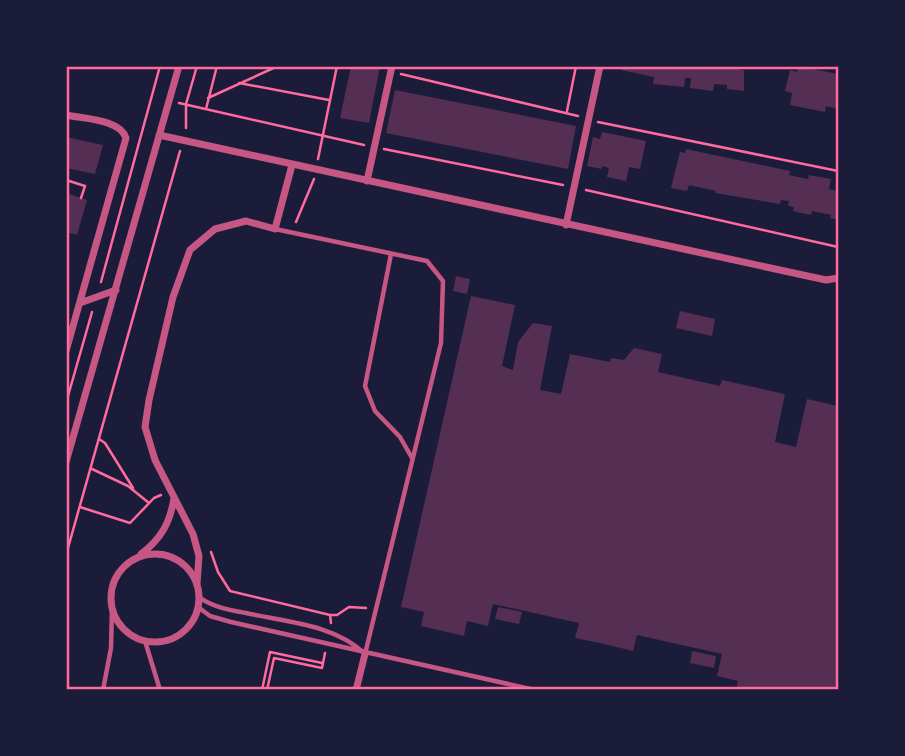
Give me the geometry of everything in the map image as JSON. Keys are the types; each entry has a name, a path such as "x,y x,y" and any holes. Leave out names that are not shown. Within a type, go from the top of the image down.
{"street":[{"path":"66,462 179,66"},
{"path":"566,225 600,66"},
{"path":"367,181 391,69"},
{"path":"66,115 115,126 124,131 126,138 66,351"},
{"path":"159,135 826,280 838,278"},
{"path":"174,497 170,517 158,541 124,566 115,578 111,593 112,608 124,629 133,637 145,641 156,642 178,635 194,618 199,597 199,556 193,534 174,497 155,460 145,427 173,296 190,250 215,229 247,221 275,229 292,165"},
{"path":"80,303 116,290"},
{"path":"136,558 160,554 172,557 183,564 197,584"},
{"path":"356,690 365,654"}],"lane":[{"path":"275,229 427,261 443,281 441,342 365,654"},
{"path":"391,254 365,386 375,411 400,436 412,459"},
{"path":"199,597 225,609 332,632 351,640 365,654"},
{"path":"198,607 210,616 231,622 534,690"},
{"path":"103,690 111,648 112,608"},
{"path":"145,641 160,690"}],"path":[{"path":"66,403 160,66"},
{"path":"66,555 183,141 186,104 197,66"},
{"path":"206,109 217,66"},
{"path":"260,74 262,66"},
{"path":"208,99 278,66"},
{"path":"292,232 312,185 337,66"},
{"path":"567,112 576,66"},
{"path":"391,69 567,112 588,120 838,171"},
{"path":"239,83 330,100"},
{"path":"186,104 374,148 574,188 838,247"},
{"path":"66,180 85,186 81,198"},
{"path":"99,439 105,443 135,491"},
{"path":"91,469 135,491 149,503"},
{"path":"330,615 337,615 349,607 375,610"},
{"path":"271,652 323,663 322,668 274,659 265,690 271,652"}],"building":[{"path":"351,66 380,66 369,123 340,118"},
{"path":"622,66 739,66 739,70 744,70 744,91 714,84 713,91 690,88 691,78 685,78 684,87 653,84 654,77 621,70"},
{"path":"798,66 838,74 838,109 826,106 825,112 790,105 792,93 785,91 790,70 797,72"},
{"path":"395,90 576,126 568,169 386,133"},
{"path":"602,132 646,141 640,169 629,167 626,181 607,177 609,168 587,166 593,137 600,139"},
{"path":"66,137 103,145 95,174 66,168"},
{"path":"686,149 790,171 789,175 808,179 809,175 831,179 829,189 838,191 838,220 830,218 831,215 812,211 811,215 793,211 794,207 788,206 789,201 781,200 780,204 715,193 716,191 689,185 687,191 671,188 680,152 685,153"},
{"path":"66,193 87,200 77,235 66,232"},
{"path":"456,276 470,279 467,294 453,291"},
{"path":"471,296 515,305 502,366 513,370 518,342 533,323 552,326 540,390 561,394 570,354 610,362 611,358 624,360 634,348 662,354 658,372 720,386 722,380 785,394 775,442 796,447 807,399 838,406 838,690 736,690 738,681 717,676 722,654 637,635 633,651 575,638 579,623 493,604 488,626 467,621 464,636 421,626 424,612 401,607"},
{"path":"680,311 715,319 712,336 676,328"},
{"path":"498,607 522,612 519,624 495,619"},
{"path":"692,651 716,656 714,668 690,663"}]}
